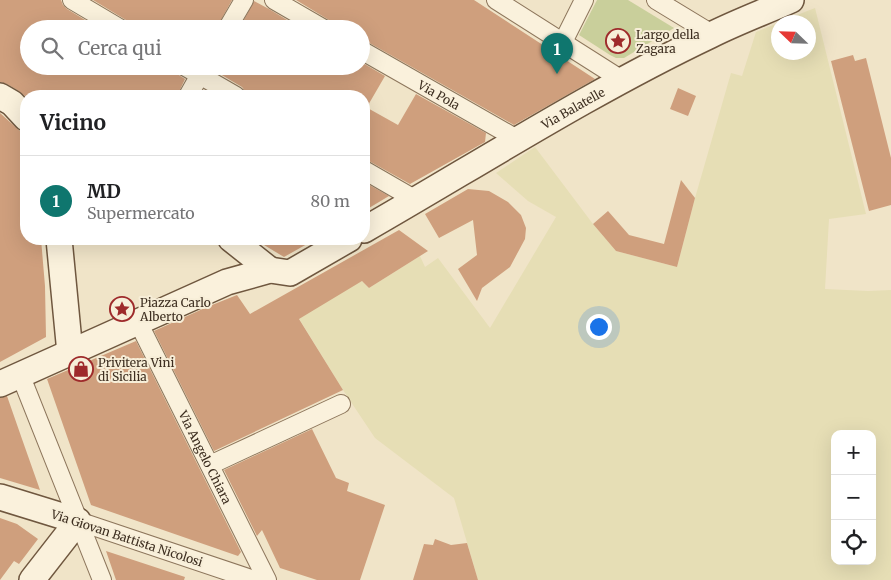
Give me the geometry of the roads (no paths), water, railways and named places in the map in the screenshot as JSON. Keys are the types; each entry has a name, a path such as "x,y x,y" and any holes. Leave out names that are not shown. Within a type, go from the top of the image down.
{"street":[{"path":"72,0 106,20"},
{"path":"233,20 244,0"},
{"path":"274,0 308,20"},
{"path":"496,0 622,80"},
{"path":"563,42 584,0"},
{"path":"656,0 712,34"},
{"name":"Via Balatelle","path":"370,227 517,139 622,80 712,34 791,0"},
{"name":"Via Pola","path":"370,55 517,139"},
{"path":"192,90 201,75"},
{"path":"208,75 228,90"},
{"path":"0,96 12,103 20,112"},
{"path":"370,173 416,200"},
{"path":"60,245 70,353"},
{"path":"227,282 236,266 236,252 233,245"},
{"path":"239,245 270,270"},
{"path":"102,580 78,521 10,379 70,353 142,328 227,282 270,270 290,273 339,245"},
{"name":"Via Angelo Chiara","path":"142,328 267,580"},
{"path":"210,465 341,404"},
{"name":"Via Giovan Battista Nicolosi","path":"0,497 254,580"},
{"path":"32,580 78,521"}],"place":[{"name":"Largo della Zagara","path":"618,41"},
{"name":"MD","path":"557,74"},
{"name":"Piazza Carlo Alberto","path":"122,309"},
{"name":"Privitera Vini di Sicilia","path":"81,369"}]}
